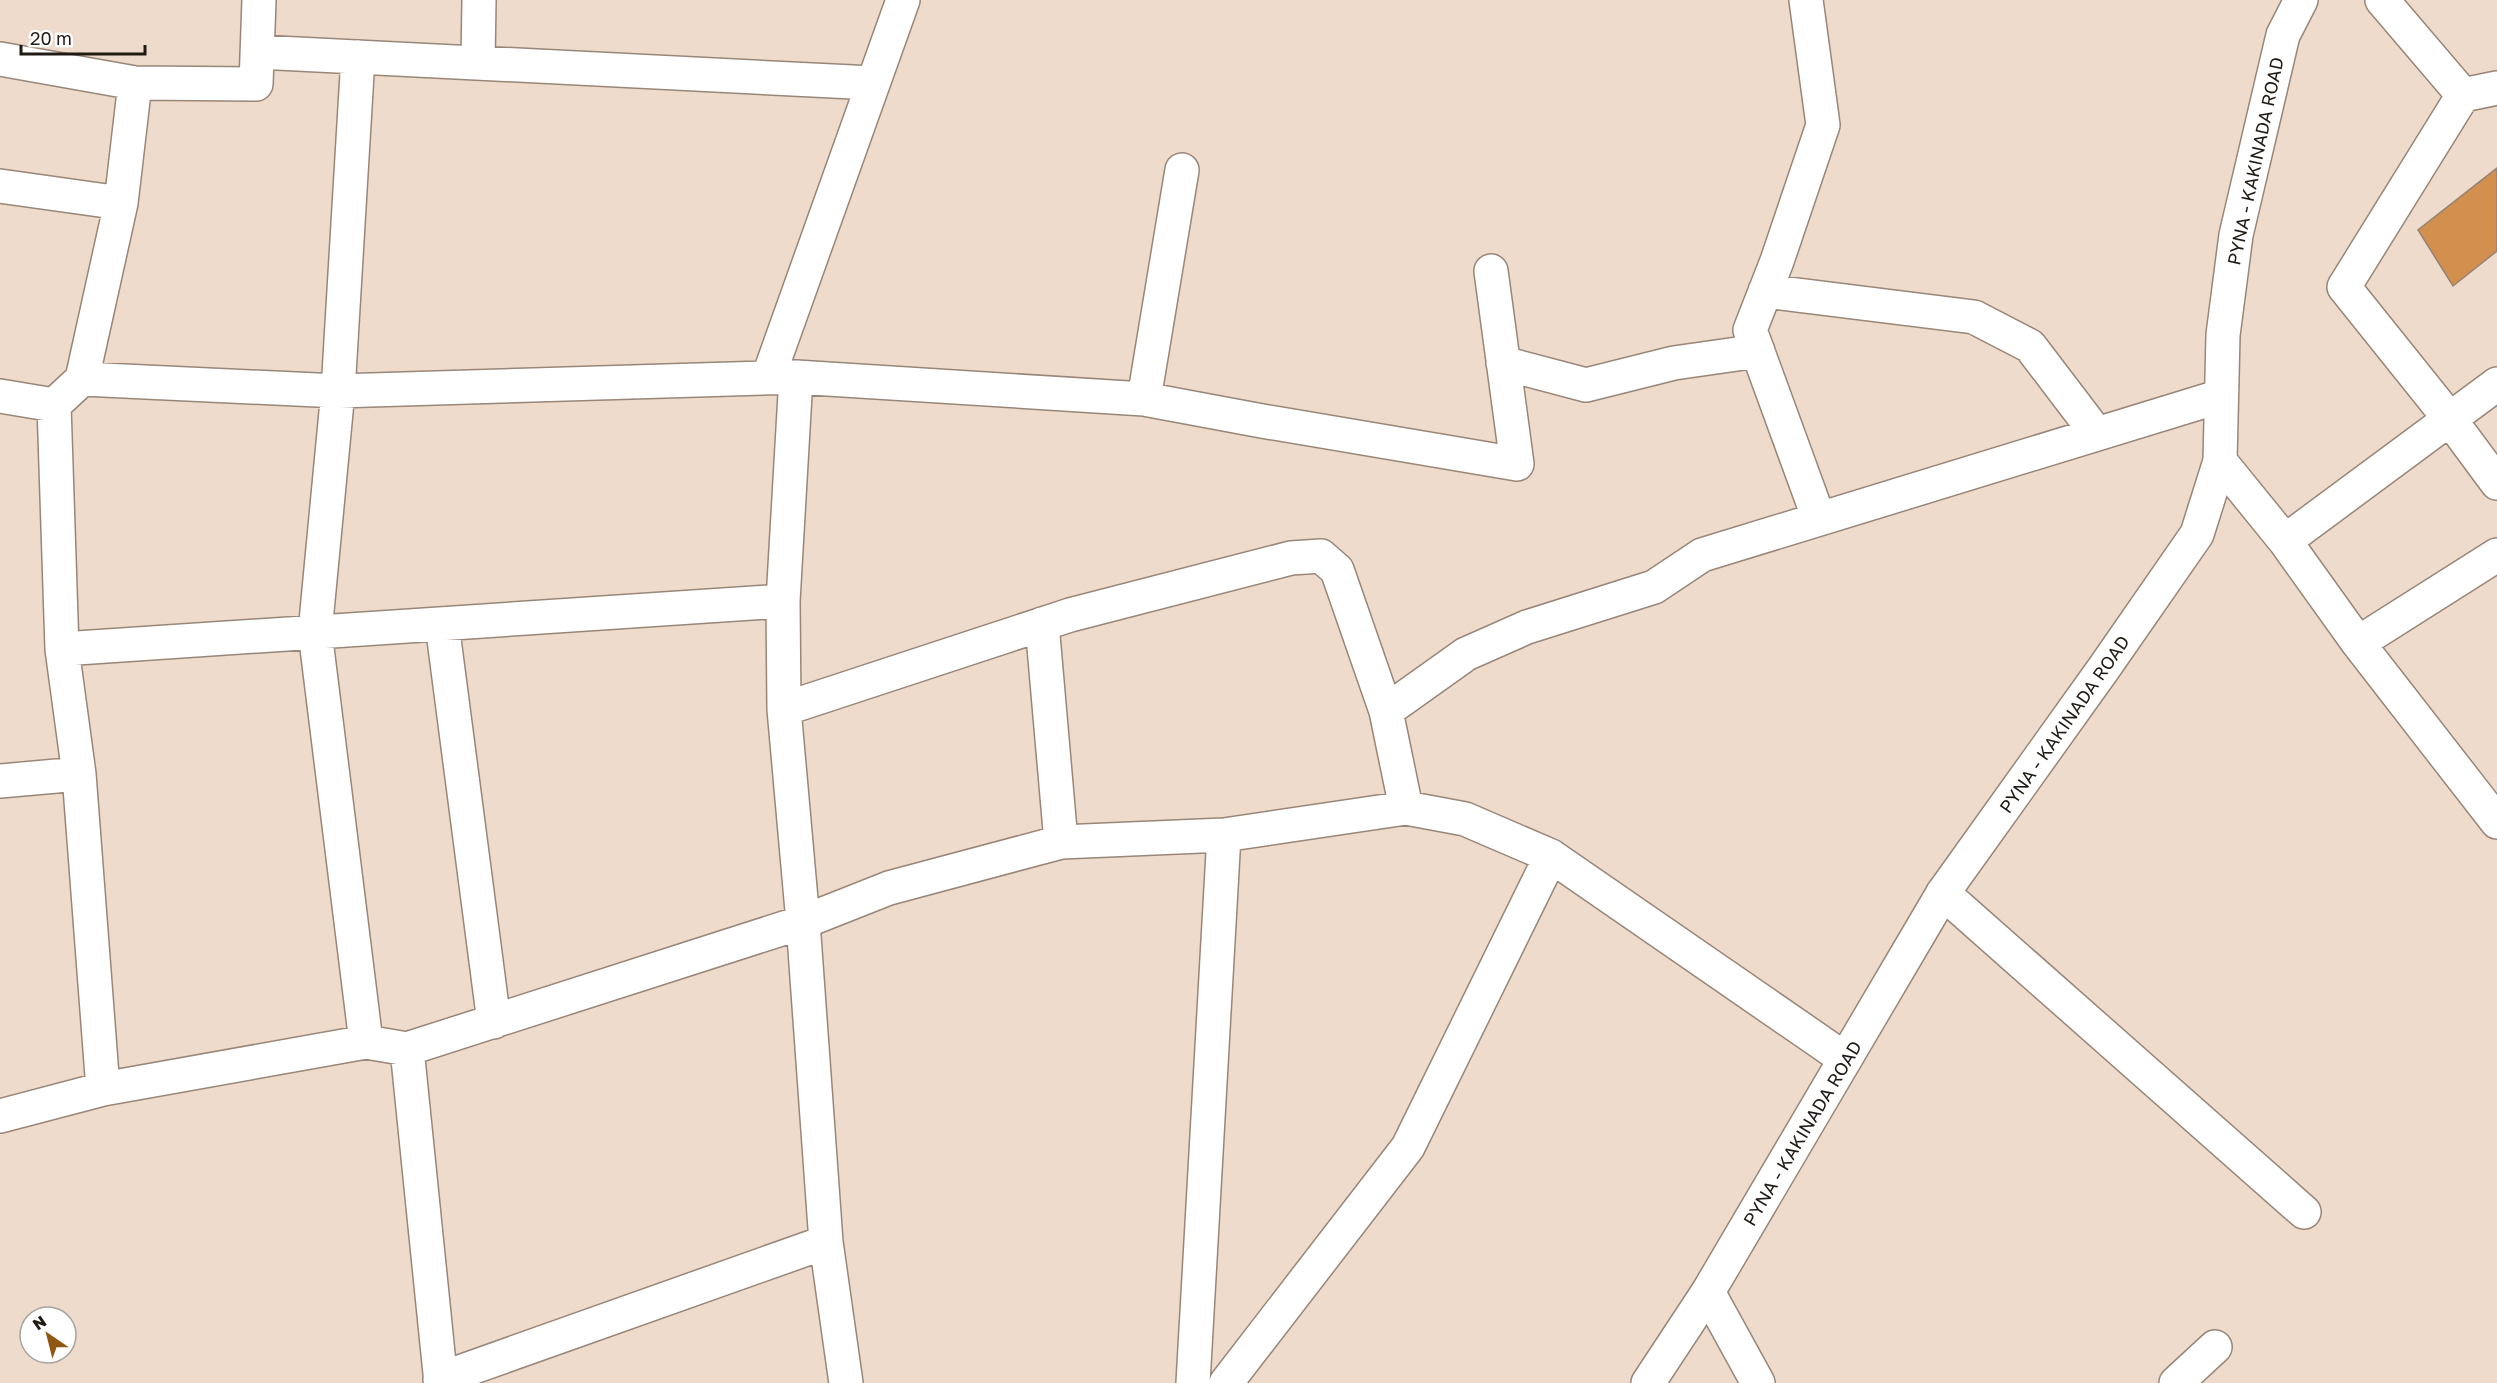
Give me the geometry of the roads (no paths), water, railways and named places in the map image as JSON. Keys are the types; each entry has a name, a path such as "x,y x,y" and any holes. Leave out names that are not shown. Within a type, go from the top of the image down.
{"street":[{"path":"0,59 135,83 256,84 259,0"},
{"path":"478,63 479,0"},
{"path":"846,1383 826,1242 803,921 784,709 782,378 873,83 903,0"},
{"path":"1806,0 1823,125 1750,330 1819,519"},
{"name":"PYNA - KAKINADA ROAD","path":"1648,1383 1708,1292 1943,893 2197,534 2220,461 2223,335 2236,235 2283,35 2301,0"},
{"path":"2382,0 2463,95"},
{"path":"258,52 873,83"},
{"path":"358,57 338,391 315,632 366,1042"},
{"path":"103,1089 79,774 62,649 54,405 82,379 121,203 135,83"},
{"path":"2497,88 2463,95 2344,287 2450,418 2497,483"},
{"path":"1144,399 1182,170"},
{"path":"0,186 121,203"},
{"path":"82,379 338,391 782,378 1144,399 1517,464 1491,272"},
{"path":"1765,291 1974,317 2030,346 2097,434"},
{"path":"1503,363 1586,385 1674,363 1758,351"},
{"path":"2286,541 2497,384"},
{"path":"0,396 54,405"},
{"path":"1386,711 1466,654 1527,627 1654,587 1702,555 2221,396"},
{"path":"2220,461 2286,541 2358,643 2497,822"},
{"path":"2358,643 2497,555"},
{"path":"784,709 1042,624 1291,558 1321,556 1337,570 1386,711 1406,808"},
{"path":"62,649 783,601"},
{"path":"442,624 494,1022"},
{"path":"1042,624 1061,842"},
{"path":"0,781 79,774"},
{"path":"0,1116 103,1089 366,1042 407,1049 803,921 889,888 1061,842 1224,835 1406,808 1465,819 1551,856 1845,1059"},
{"path":"1193,1383 1224,835"},
{"path":"1226,1383 1408,1147 1551,856"},
{"path":"1943,893 2304,1212"},
{"path":"407,1049 440,1381 826,1242"},
{"path":"1708,1292 1758,1383"},
{"path":"2176,1383 2215,1347"}]}
